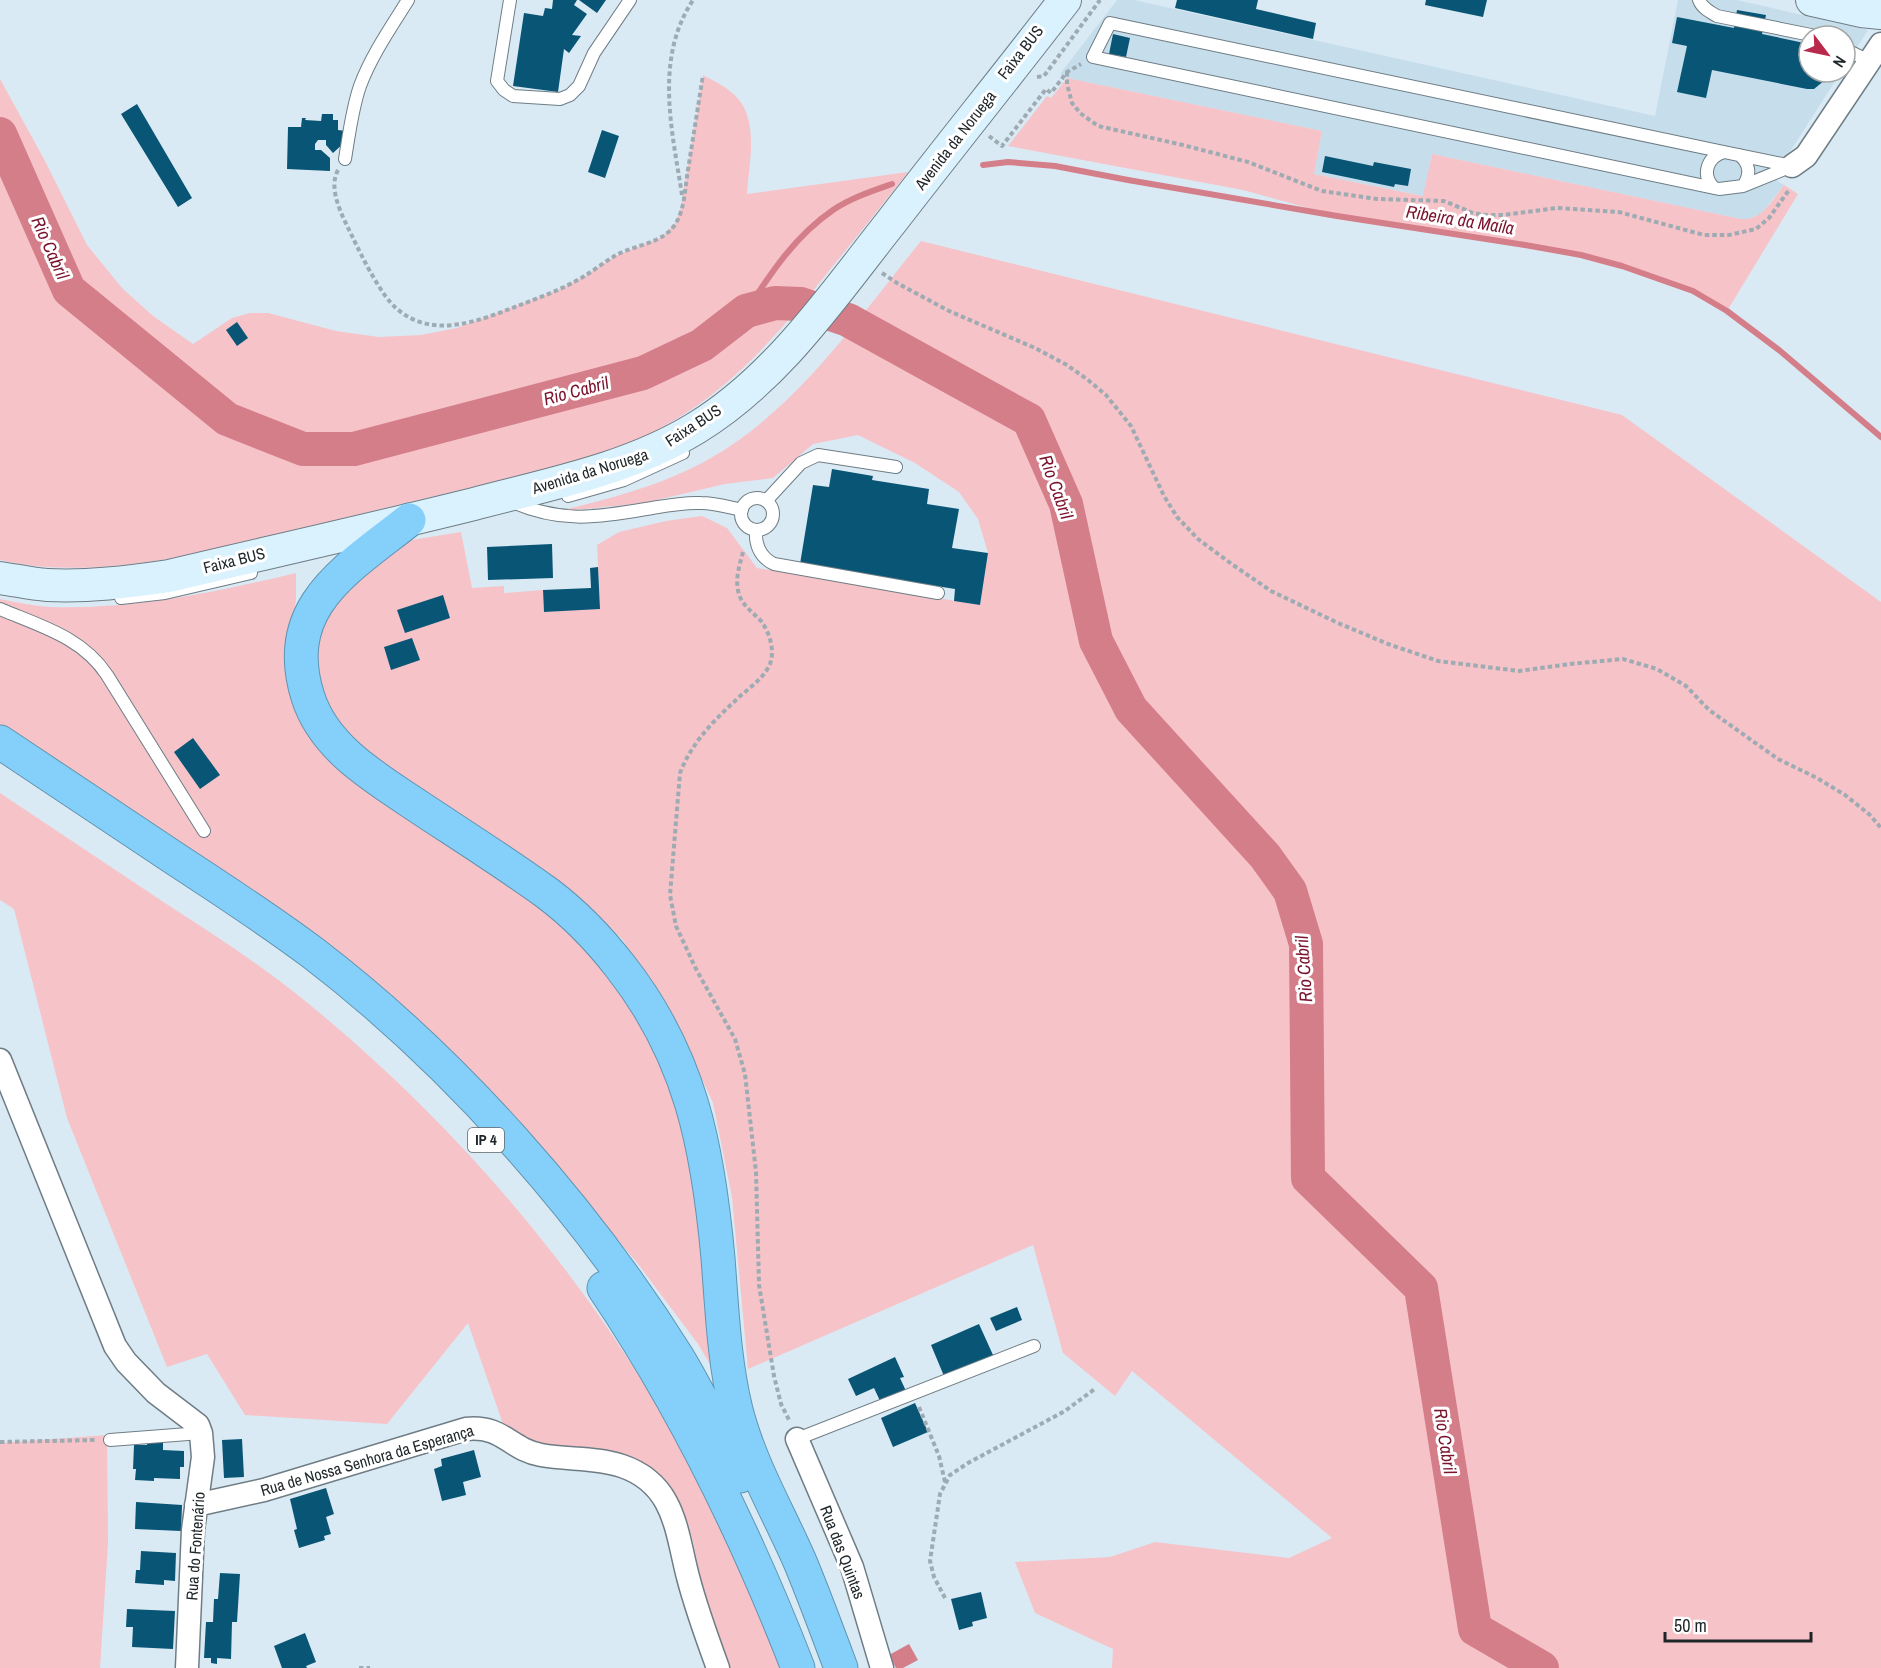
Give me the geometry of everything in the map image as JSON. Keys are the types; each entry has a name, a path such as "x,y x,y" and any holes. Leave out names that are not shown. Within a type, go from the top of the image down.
{"highway":[{"path":"401,532 335,580 306,623 301,658 303,681 314,714 325,731 355,762 509,867 574,915 599,940 623,970 664,1031 678,1060 699,1124 736,1410 756,1468 800,1564 841,1668"},
{"name":"IP 4","path":"0,742 265,918 315,954 413,1037 527,1157 632,1288 696,1389 746,1488 821,1668"},
{"name":"IP 4","path":"0,765 251,931 322,985 374,1028 419,1071 514,1172 567,1235 598,1279 664,1383 723,1492 798,1668"}],"main road":[{"path":"1812,0 1881,13"},
{"name":"Avenida da Noruega","path":"0,578 45,585 118,583 159,578 401,532 508,505 656,450 699,427 776,363 802,333 1064,1"}],"street":[{"path":"1792,166 1806,156 1877,60"},
{"path":"0,1060 115,1346 126,1362 156,1393 199,1429"},
{"name":"Rua de Nossa Senhora da Esperança","path":"196,1504 264,1490 466,1429 477,1428 498,1433 537,1454 565,1459 605,1461 623,1466 649,1481 661,1493 677,1524 688,1578 718,1668"},
{"name":"Rua do Fontenário","path":"187,1668 192,1542 202,1457 199,1429"},
{"name":"Rua das Quintas","path":"797,1439 852,1567 882,1668"}],"lane":[{"path":"345,159 360,85 408,0"},
{"path":"510,0 497,81 513,96 560,99 570,95 579,86 594,53 630,0"},
{"path":"1699,0 1708,11 1717,15 1797,32"},
{"path":"1110,23 1792,166 1743,186 1731,189 1714,188 1093,57 1110,23"},
{"path":"1857,52 1877,60"},
{"path":"1714,188 1707,178 1708,165 1714,156 1724,152"},
{"path":"1739,155 1745,160 1749,170 1747,181 1743,186"},
{"path":"833,317 846,300"},
{"name":"Faixa BUS","path":"508,505 549,500 624,480 662,464 695,446"},
{"path":"766,501 801,464 818,455 896,467"},
{"path":"753,529 764,528 772,517 771,508 766,501 761,499 751,499 743,506 742,519 753,529 759,552 768,561 774,564 938,593"},
{"path":"508,505 555,515 588,518 688,503 716,504 742,510"},
{"path":"349,549 401,532"},
{"name":"Faixa BUS","path":"106,599 165,592 261,570"},
{"path":"0,609 70,639 93,656 204,831"},
{"path":"797,1439 1034,1346"},
{"path":"110,1440 199,1429"}],"path":[{"path":"683,198 671,118 668,78 675,39 684,14 693,0"},
{"path":"1031,79 1044,76 1100,0"},
{"path":"988,135 1002,146 1046,89 1051,93 1067,72 1093,57"},
{"path":"1067,72 1067,84 1072,103 1080,113 1098,126 1248,162 1322,191 1347,196 1444,201 1473,213 1485,215 1557,208 1619,212 1704,235 1716,236 1756,230 1769,218 1789,190"},
{"path":"345,159 334,179 337,199 355,242 384,294 395,308 409,318 426,324 446,326 475,322 572,283 615,256 662,237 676,222 683,198 703,75"},
{"path":"862,258 897,283 949,311 1035,348 1067,365 1088,380 1106,395 1131,426 1164,496 1177,517 1198,539 1271,591 1348,628 1438,661 1519,671 1623,660 1657,669 1686,686 1709,710 1778,759 1845,795 1870,815 1881,828"},
{"path":"753,529 738,568 737,583 740,597 761,622 769,637 772,651 770,665 758,681 735,701 693,745 686,758 680,772 670,895 676,926 696,969 735,1039 745,1074 756,1172 759,1285 764,1327 781,1404 797,1439"},
{"path":"945,1598 934,1577 930,1562 940,1494 945,1483 956,1469 1065,1411 1096,1388"},
{"path":"913,1393 939,1456 945,1483"},
{"path":"0,1443 110,1440"},
{"path":"359,1668 370,1668"}],"shaded area":[{"path":"1117,0 1134,0 1655,116 1678,0 1737,0 1842,24 1797,24 1797,84 1833,84 1773,178 1784,185 1761,214 1746,220 1432,154 1424,196 1314,174 1322,131 1067,78 1060,74"},
{"path":"1857,27 1868,30 1857,47"},
{"path":"703,75 731,92 746,113 751,140 747,194 908,172 774,337 734,376 690,410 647,435 586,458 228,547 134,564 87,567 42,567 0,560 0,79 87,245 122,288 153,316 193,344 232,318 250,313 268,313 336,331 379,337 421,335 457,328 558,290 615,256 662,237 676,222 681,207"},
{"path":"1067,78 1322,131 1314,174 1423,196 1432,154 1741,219 1755,217 1761,213 1784,185 1798,194 1727,311 1693,291 1581,255 1337,216 1243,190 1008,146 1047,96 1051,98"},
{"path":"921,241 1622,415 1881,602 1881,1668 1112,1668 1113,1649 1035,1613 1015,1562 1110,1557 1155,1542 1289,1558 1332,1538 1132,1371 1115,1396 1063,1353 1033,1245 748,1369 732,1197 713,1103 679,1029 623,940 586,905 387,770 338,725 319,686 315,649 332,602 405,541 461,532 472,588 504,586 504,593 543,590 544,612 600,608 597,545 619,532 666,521 702,516 727,528 757,568 980,605 988,553 978,519 959,492 915,463 858,435 813,444 773,478 725,484 644,503 556,512 660,482 694,467 729,447 761,423 819,367"},
{"path":"296,573 296,600 288,652 297,696 542,907 588,953 636,1014 669,1074 696,1165 717,1376 698,1344 638,1264 555,1165 468,1067 356,966 221,869 0,725 0,599 50,607 112,606 205,593"},
{"path":"0,793 222,940 288,987 359,1047 412,1096 511,1202 599,1316 639,1376 676,1438 706,1494 782,1668 726,1668 710,1617 684,1514 676,1497 649,1467 540,1451 504,1427 468,1323 387,1424 245,1415 207,1354 167,1367 67,1118 14,909 0,900"},
{"path":"107,1435 108,1542 100,1668 0,1668 0,1443"},
{"path":"909,1644 918,1660 903,1668 896,1668 889,1655"}],"building":[{"path":"553,0 577,0 574,5 587,14 572,35 581,36 569,53 564,49 558,92 513,86 524,13 543,16 545,8 552,9"},
{"path":"579,0 606,0 597,13"},
{"path":"1177,0 1258,0 1256,9 1316,23 1313,39 1175,8"},
{"path":"1426,0 1487,0 1483,17 1425,5"},
{"path":"1737,10 1766,15 1762,34 1797,41 1797,84 1820,84 1814,89 1807,89 1712,70 1706,98 1677,92 1687,46 1672,43 1677,17 1734,28"},
{"path":"1113,34 1130,38 1126,57 1109,54"},
{"path":"137,104 192,198 178,207 121,114"},
{"path":"322,114 333,114 333,120 338,120 338,130 346,131 346,141 333,153 326,145 326,140 318,140 315,144 315,150 321,150 330,158 330,171 287,169 288,127 301,127 302,118 321,121"},
{"path":"602,130 619,136 605,178 588,172"},
{"path":"1325,156 1373,166 1374,162 1411,169 1408,186 1395,184 1394,187 1322,172"},
{"path":"237,322 248,338 237,346 226,330"},
{"path":"832,469 873,476 872,480 929,489 927,504 959,509 952,548 988,553 980,605 954,601 955,589 800,564 813,485 829,487"},
{"path":"552,544 553,578 488,580 487,547"},
{"path":"598,567 600,609 544,612 543,590 591,588 590,568"},
{"path":"443,595 450,618 405,633 397,610"},
{"path":"412,638 420,660 391,670 384,647"},
{"path":"193,738 220,775 200,789 174,752"},
{"path":"1017,1307 1022,1320 996,1331 990,1318"},
{"path":"979,1324 993,1355 944,1376 931,1345"},
{"path":"895,1357 904,1377 900,1378 906,1391 881,1403 874,1388 856,1396 848,1379"},
{"path":"915,1403 928,1432 893,1447 881,1418"},
{"path":"242,1439 244,1477 224,1478 222,1440"},
{"path":"147,1443 163,1443 163,1450 184,1451 184,1467 180,1467 180,1479 135,1480 134,1445 147,1445"},
{"path":"474,1450 481,1477 463,1482 466,1495 442,1501 434,1469 442,1466 441,1459"},
{"path":"326,1488 334,1514 326,1517 331,1534 324,1536 325,1540 299,1548 290,1499"},
{"path":"136,1502 182,1505 181,1531 135,1529"},
{"path":"141,1551 176,1553 175,1581 164,1580 164,1585 135,1583 136,1570 140,1570"},
{"path":"220,1573 240,1574 237,1622 232,1622 231,1659 217,1658 217,1664 211,1663 211,1658 204,1658 206,1622 213,1622 214,1599 218,1599"},
{"path":"981,1592 987,1618 972,1622 973,1626 959,1630 951,1599"},
{"path":"127,1609 175,1611 173,1649 132,1647 133,1627 126,1627"},
{"path":"305,1633 316,1662 306,1666 307,1668 282,1668 274,1646"}],"waterway":[{"name":"Rio Cabril","path":"0,134 69,290 227,419 303,449 354,449 643,373 702,345 746,311 775,303 801,304 848,320 1029,420 1066,504 1096,641 1131,709 1265,856 1290,891 1306,944 1308,1178 1421,1288 1475,1629 1542,1668"},
{"name":"Ribeira da Maíla","path":"983,165 1008,162 1055,166 1337,216 1525,245 1581,255 1622,266 1693,291 1727,311 1779,350 1881,437"},
{"name":"Ribeira da Maíla","path":"746,311 795,243 819,220 847,202 892,184"}]}
